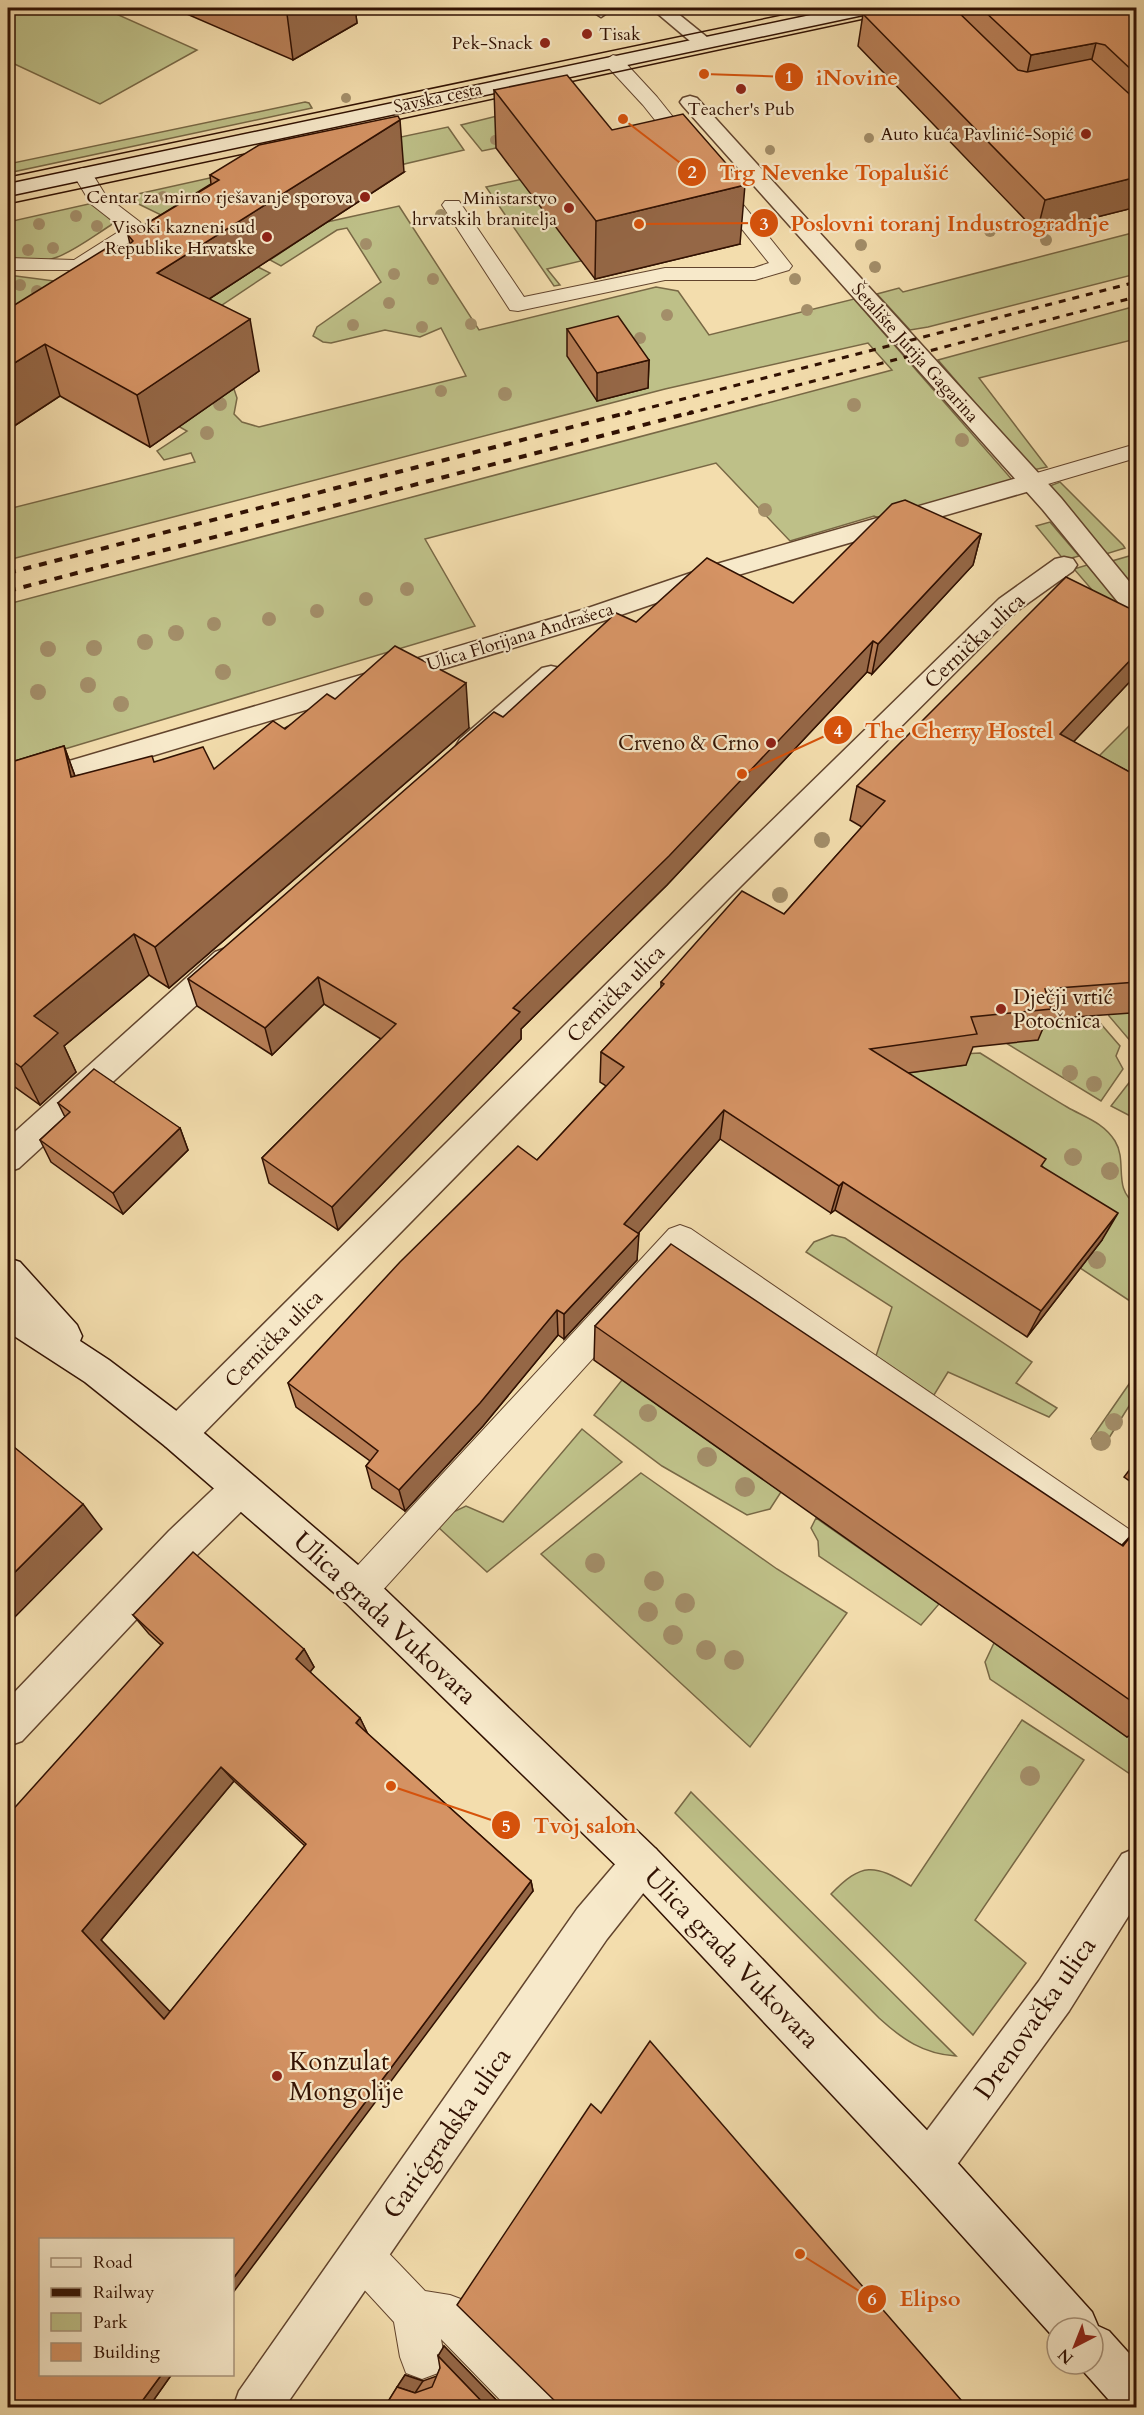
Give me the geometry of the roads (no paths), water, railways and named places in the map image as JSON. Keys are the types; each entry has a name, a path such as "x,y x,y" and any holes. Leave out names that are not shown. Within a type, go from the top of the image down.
{"street":[{"path":"660,8 703,42"},
{"name":"Savska cesta","path":"8,190 868,8"},
{"name":"Šetalište Jurija Gagarina","path":"690,102 1031,482 1137,607"},
{"name":"Ulica Florijana Andrašeca","path":"8,789 594,615 729,569 1031,482"},
{"name":"Cernička ulica","path":"178,1434 719,890 1008,605 1064,565"},
{"path":"450,763 577,651 587,639 594,615"},
{"path":"8,1158 246,942"},
{"name":"Ulica grada Vukovara","path":"8,1273 97,1371"},
{"name":"Ulica grada Vukovara","path":"8,1313 97,1371 178,1434 359,1590 642,1863 929,2165 1065,2316"},
{"path":"8,1727 182,1544 240,1488"},
{"name":"Garićgradska ulica","path":"256,2408 592,1924 642,1863"},
{"name":"Drenovačka ulica","path":"929,2165 1053,1995 1137,1868"},
{"path":"1105,2359 1137,2395"}],"lane":[{"path":"452,205 518,305 665,274 755,274 782,266 650,101 613,61"},
{"path":"78,266 134,231 133,226 98,200 82,174"},
{"path":"8,264 78,266 99,277"},
{"path":"1031,482 1137,451"},
{"path":"359,1590 680,1239 1137,1554"},
{"path":"362,2256 414,2311 422,2356"},
{"path":"414,2311 450,2317 540,2408"},
{"path":"1132,2408 1137,2395"}],"tram line":[{"path":"8,177 815,8"},
{"path":"556,85 879,16"},
{"path":"383,123 512,95"},
{"path":"8,204 263,150"}],"railway":[{"path":"625,414 1136,282"},
{"path":"687,414 1136,297"},
{"path":"8,573 630,412"},
{"path":"8,591 693,412"}],"place":[{"name":"Tisak","path":"587,34"},
{"name":"Pek-Snack","path":"545,43"},
{"name":"iNovine","path":"704,74"},
{"name":"Teacher's Pub","path":"741,89"},
{"name":"Trg Nevenke Topalušić","path":"623,119"},
{"name":"Auto kuća Pavlinić-Sopić","path":"1086,134"},
{"name":"Centar za mirno rješavanje sporova","path":"365,197"},
{"name":"Ministarstvo hrvatskih branitelja","path":"569,208"},
{"name":"Poslovni toranj Industrogradnje","path":"639,224"},
{"name":"Visoki kazneni sud Republike Hrvatske","path":"267,237"},
{"name":"Crveno & Crno","path":"771,743"},
{"name":"The Cherry Hostel","path":"742,774"},
{"name":"Dječji vrtić Potočnica","path":"1001,1009"},
{"name":"Tvoj salon","path":"391,1786"},
{"name":"Konzulat Mongolije","path":"277,2076"},
{"name":"Elipso","path":"800,2254"}]}
